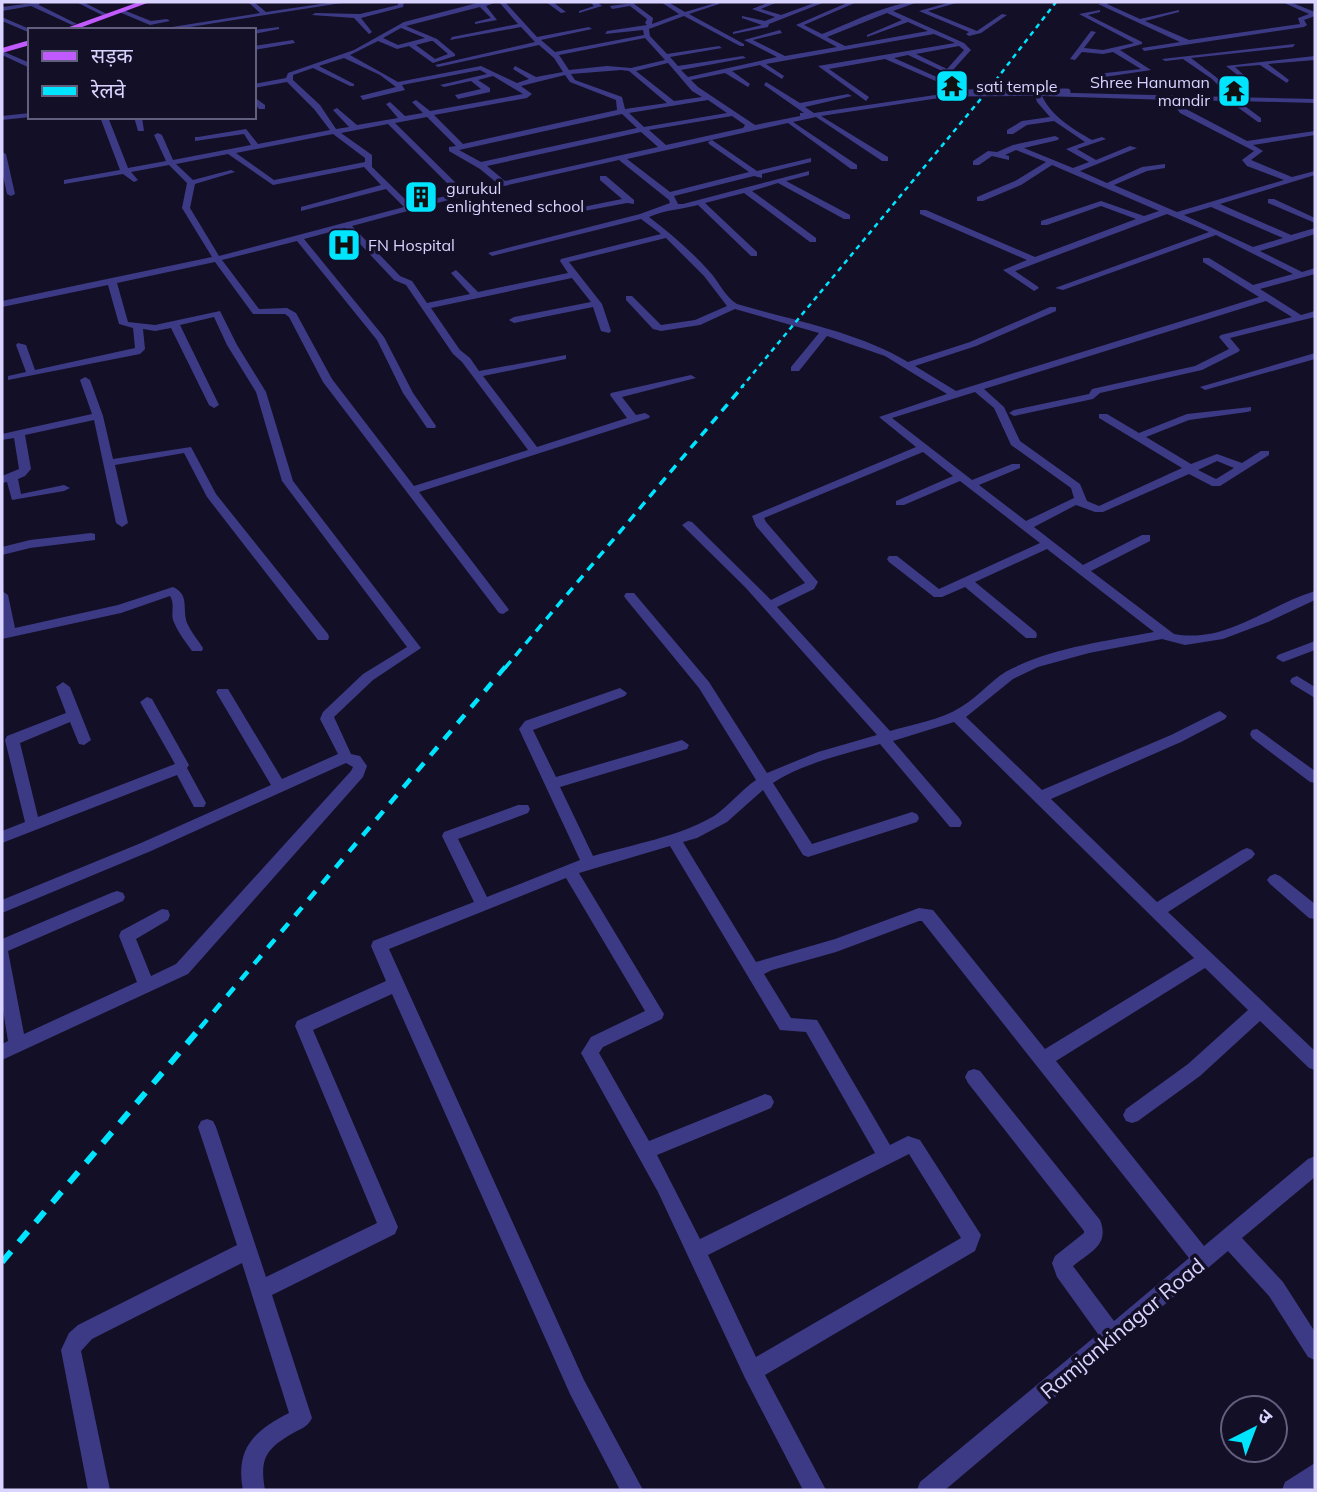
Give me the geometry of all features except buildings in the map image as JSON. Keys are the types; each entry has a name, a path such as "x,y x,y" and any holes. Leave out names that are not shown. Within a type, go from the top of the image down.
{"main road":[{"path":"63,28 139,2"},
{"path":"71,28 146,2"},
{"path":"2,51 28,42"}],"street":[{"path":"2,9 45,2"},
{"path":"79,2 104,14"},
{"path":"251,2 265,13"},
{"path":"185,28 345,2"},
{"path":"298,18 332,13 359,16 395,9 401,6 401,2"},
{"path":"289,80 292,71 344,55 401,26 461,4 494,2"},
{"path":"502,2 522,25 554,54 576,84 619,99 624,113 668,148"},
{"path":"549,2 563,12"},
{"path":"581,12 598,6 593,2"},
{"path":"664,2 762,55"},
{"path":"775,2 755,9 780,17"},
{"path":"784,58 736,33 824,2 836,9"},
{"path":"744,17 781,30 854,2"},
{"path":"821,37 887,10 915,2"},
{"path":"957,2 941,3 922,11 989,37"},
{"path":"1107,2 1101,4 1188,42"},
{"path":"1285,2 1315,14 1300,19 1304,24 1300,26"},
{"path":"554,54 648,30 716,3"},
{"path":"32,4 74,24"},
{"path":"477,23 495,19 481,4"},
{"path":"612,7 631,4 651,19 648,30 667,59 709,98 752,126"},
{"path":"121,10 155,28"},
{"path":"886,57 937,81 949,72 968,50 947,37 887,10"},
{"path":"1080,50 1100,52 1140,43 1082,14 1098,11"},
{"path":"1139,21 1177,11"},
{"path":"150,23 202,15"},
{"path":"947,37 978,33 1004,15"},
{"path":"359,16 357,18 369,32"},
{"path":"2,19 28,30"},
{"path":"869,36 908,20"},
{"path":"452,39 522,25"},
{"path":"799,25 844,48"},
{"path":"401,26 431,39 453,56 435,63"},
{"path":"1144,49 1271,29 1300,26 1307,29"},
{"path":"256,32 277,28"},
{"path":"435,63 589,29"},
{"path":"1271,29 1315,58"},
{"path":"607,33 648,30"},
{"path":"748,40 780,32"},
{"path":"687,79 784,58 935,32"},
{"path":"1073,59 1093,32"},
{"path":"377,38 397,47 431,39"},
{"path":"256,48 293,42"},
{"path":"411,44 448,74"},
{"path":"823,68 960,44"},
{"path":"1179,44 1198,55"},
{"path":"1166,59 1293,45"},
{"path":"422,53 446,48"},
{"path":"632,70 719,48"},
{"path":"1114,89 1099,76 1148,71 1115,50"},
{"path":"2,51 28,65"},
{"path":"678,68 772,53"},
{"path":"908,53 949,72"},
{"path":"344,55 402,88 363,98"},
{"path":"806,55 866,99"},
{"path":"16,58 28,56"},
{"path":"1185,57 1214,78 1230,97 1258,120"},
{"path":"1244,78 1229,66 1315,58"},
{"path":"1261,63 1287,81"},
{"path":"762,64 782,77"},
{"path":"1095,64 1110,74"},
{"path":"311,65 352,85"},
{"path":"516,85 566,73 620,67 632,70 673,104"},
{"path":"67,182 527,95 516,85 481,68 397,84"},
{"path":"515,68 535,80"},
{"path":"727,71 748,85"},
{"path":"444,85 494,74"},
{"path":"433,77 470,106"},
{"path":"458,97 486,90 472,79"},
{"path":"256,86 289,80"},
{"path":"289,80 317,107 334,131 362,149 369,157 368,164"},
{"path":"668,148 811,114 766,84"},
{"path":"668,148 836,111 959,93 1067,92 1315,99"},
{"path":"1054,119 1037,94 1230,97 1263,101 1315,99"},
{"path":"798,106 848,96"},
{"path":"2,304 300,239 463,194 613,157 712,142 819,118 935,98 973,97"},
{"path":"503,184 480,165 452,150 624,113 709,98"},
{"path":"1172,98 1184,111 1260,153 1247,162 1294,181"},
{"path":"256,101 262,107"},
{"path":"1263,101 1272,107"},
{"path":"416,102 461,146"},
{"path":"390,104 403,118"},
{"path":"337,110 354,127"},
{"path":"480,165 643,129 732,114"},
{"path":"2,118 28,115"},
{"path":"819,118 885,159"},
{"path":"105,119 125,171 134,180"},
{"path":"138,119 141,129"},
{"path":"1010,132 1025,123 1054,119 1063,122 1074,133 1091,142"},
{"path":"389,121 463,194"},
{"path":"791,124 854,167"},
{"path":"198,139 246,131 256,146"},
{"path":"1245,144 1315,133"},
{"path":"158,135 170,162 191,183"},
{"path":"1018,148 1055,138"},
{"path":"1096,163 1070,149 1102,139"},
{"path":"590,141 598,147"},
{"path":"712,142 756,174 846,217"},
{"path":"976,163 990,153 998,160 1012,146 1018,148 1217,232 1301,275"},
{"path":"1071,172 1133,148"},
{"path":"229,151 273,183 368,164"},
{"path":"2,154 11,194"},
{"path":"606,331 597,304 565,261 595,240 612,223 674,204 669,195 613,157"},
{"path":"669,195 808,160"},
{"path":"980,198 1018,183 1050,163"},
{"path":"368,164 411,209"},
{"path":"1106,186 1145,169 1162,166"},
{"path":"191,183 231,172"},
{"path":"666,207 700,203 806,173"},
{"path":"1034,288 1007,272 1143,219 1294,181 1315,173"},
{"path":"603,178 707,274 726,301 734,306 825,331 909,365 954,394"},
{"path":"191,183 186,208 216,259 256,312 287,311 293,315 327,380 503,610"},
{"path":"304,209 388,186"},
{"path":"747,191 813,240"},
{"path":"571,212 628,200"},
{"path":"1271,201 1315,221"},
{"path":"700,203 754,254"},
{"path":"1044,223 1101,203 1143,219"},
{"path":"1210,203 1292,239"},
{"path":"594,207 612,223"},
{"path":"923,212 1035,260"},
{"path":"348,226 397,278 409,283 456,352 477,374 534,451"},
{"path":"1253,250 1315,231"},
{"path":"1060,288 1217,232"},
{"path":"492,253 595,240 667,238"},
{"path":"300,239 381,339 408,393 430,426"},
{"path":"1206,260 1300,318"},
{"path":"1253,288 1315,271"},
{"path":"456,273 476,295"},
{"path":"425,306 574,275"},
{"path":"112,282 124,324 138,327 174,324 217,313 232,345 261,392 288,481 365,586 415,646 413,651 368,677 328,715 327,719 345,757"},
{"path":"629,298 658,328 690,325 734,306"},
{"path":"1268,298 883,415 1164,634 1181,640 1229,632 1315,596"},
{"path":"514,320 597,304"},
{"path":"909,365 979,342 1053,309"},
{"path":"1014,413 1093,396 1096,391 1209,365 1235,351 1224,337 1315,314"},
{"path":"174,324 214,405"},
{"path":"12,378 137,352 140,349 138,327"},
{"path":"795,369 825,331"},
{"path":"22,345 31,373"},
{"path":"1205,387 1315,356"},
{"path":"477,374 562,357"},
{"path":"410,491 639,418 615,395 691,378"},
{"path":"85,380 98,416 122,523"},
{"path":"975,387 999,407 1015,443 1076,486 1081,502"},
{"path":"1138,437 1187,417 1247,409"},
{"path":"2,437 98,416"},
{"path":"1103,416 1216,484 1265,453"},
{"path":"18,498 7,479 25,469 19,433"},
{"path":"770,606 810,586 812,582 760,523 758,516 924,448"},
{"path":"109,463 187,449 211,495 323,637"},
{"path":"1026,526 1075,501 1099,510 1219,457 1242,467"},
{"path":"900,503 1016,466"},
{"path":"2,502 64,488"},
{"path":"688,525 770,606 955,823"},
{"path":"2,551 30,544 91,537"},
{"path":"1084,569 1146,538"},
{"path":"893,559 936,594 1050,543"},
{"path":"966,581 1031,635"},
{"path":"2,595 5,634 121,609 173,591 180,600 177,609 179,619 197,648"},
{"path":"630,596 704,685 808,851 912,818"},
{"path":"632,1490 577,1387 379,946 589,863 692,834 722,818 776,774 823,756 957,716 976,705 1010,675 1032,665 1164,634"},
{"path":"1283,658 1315,645"},
{"path":"1297,681 1315,693"},
{"path":"63,687 84,740"},
{"path":"223,692 280,788"},
{"path":"589,863 526,727 620,693"},
{"path":"146,702 182,765 180,768 199,803"},
{"path":"33,825 12,740 74,715"},
{"path":"957,716 1315,1062"},
{"path":"1041,797 1120,760 1158,749 1220,716"},
{"path":"1257,734 1315,778"},
{"path":"552,784 682,745"},
{"path":"2,907 280,788 345,757 355,760 360,766 358,773 187,964 175,974 9,1048 2,955"},
{"path":"2,837 180,768"},
{"path":"483,904 449,836 523,809"},
{"path":"674,839 788,1026 804,1023 811,1025 887,1156"},
{"path":"1156,911 1247,854"},
{"path":"570,870 656,1014 597,1042 590,1053 645,1151 696,1251 752,1371 815,1490"},
{"path":"1275,880 1315,913"},
{"path":"2,946 117,897"},
{"path":"754,972 767,964 836,945 919,914 927,915 1203,1260"},
{"path":"147,986 127,936 162,915"},
{"path":"1042,1057 1206,959"},
{"path":"261,1290 388,1227 303,1026 397,984"},
{"path":"1132,1115 1194,1070 1260,1010"},
{"path":"974,1077 1093,1227 1094,1237 1062,1263 1063,1270 1112,1336"},
{"path":"645,1151 765,1102"},
{"path":"207,1127 301,1418 273,1433 253,1453 250,1476 254,1490"},
{"path":"696,1251 908,1145 914,1146 971,1235 971,1240 752,1371"},
{"name":"Ramjankinagar Road","path":"928,1490 1315,1165"},
{"path":"1229,1238 1276,1289 1315,1350"},
{"path":"99,1490 71,1350 76,1340 85,1332 248,1250"},
{"path":"1293,1490 1315,1474"}],"railway":[{"path":"741,388 989,89 1056,2"},
{"path":"505,668 743,386"},
{"path":"200,1028 506,666"},
{"path":"2,1262 201,1027"}],"place":[{"name":"sati temple","path":"952,86"},
{"name":"Shree Hanuman mandir","path":"1234,91"},
{"name":"gurukul enlightened school","path":"421,197"},
{"name":"FN Hospital","path":"344,245"}]}
